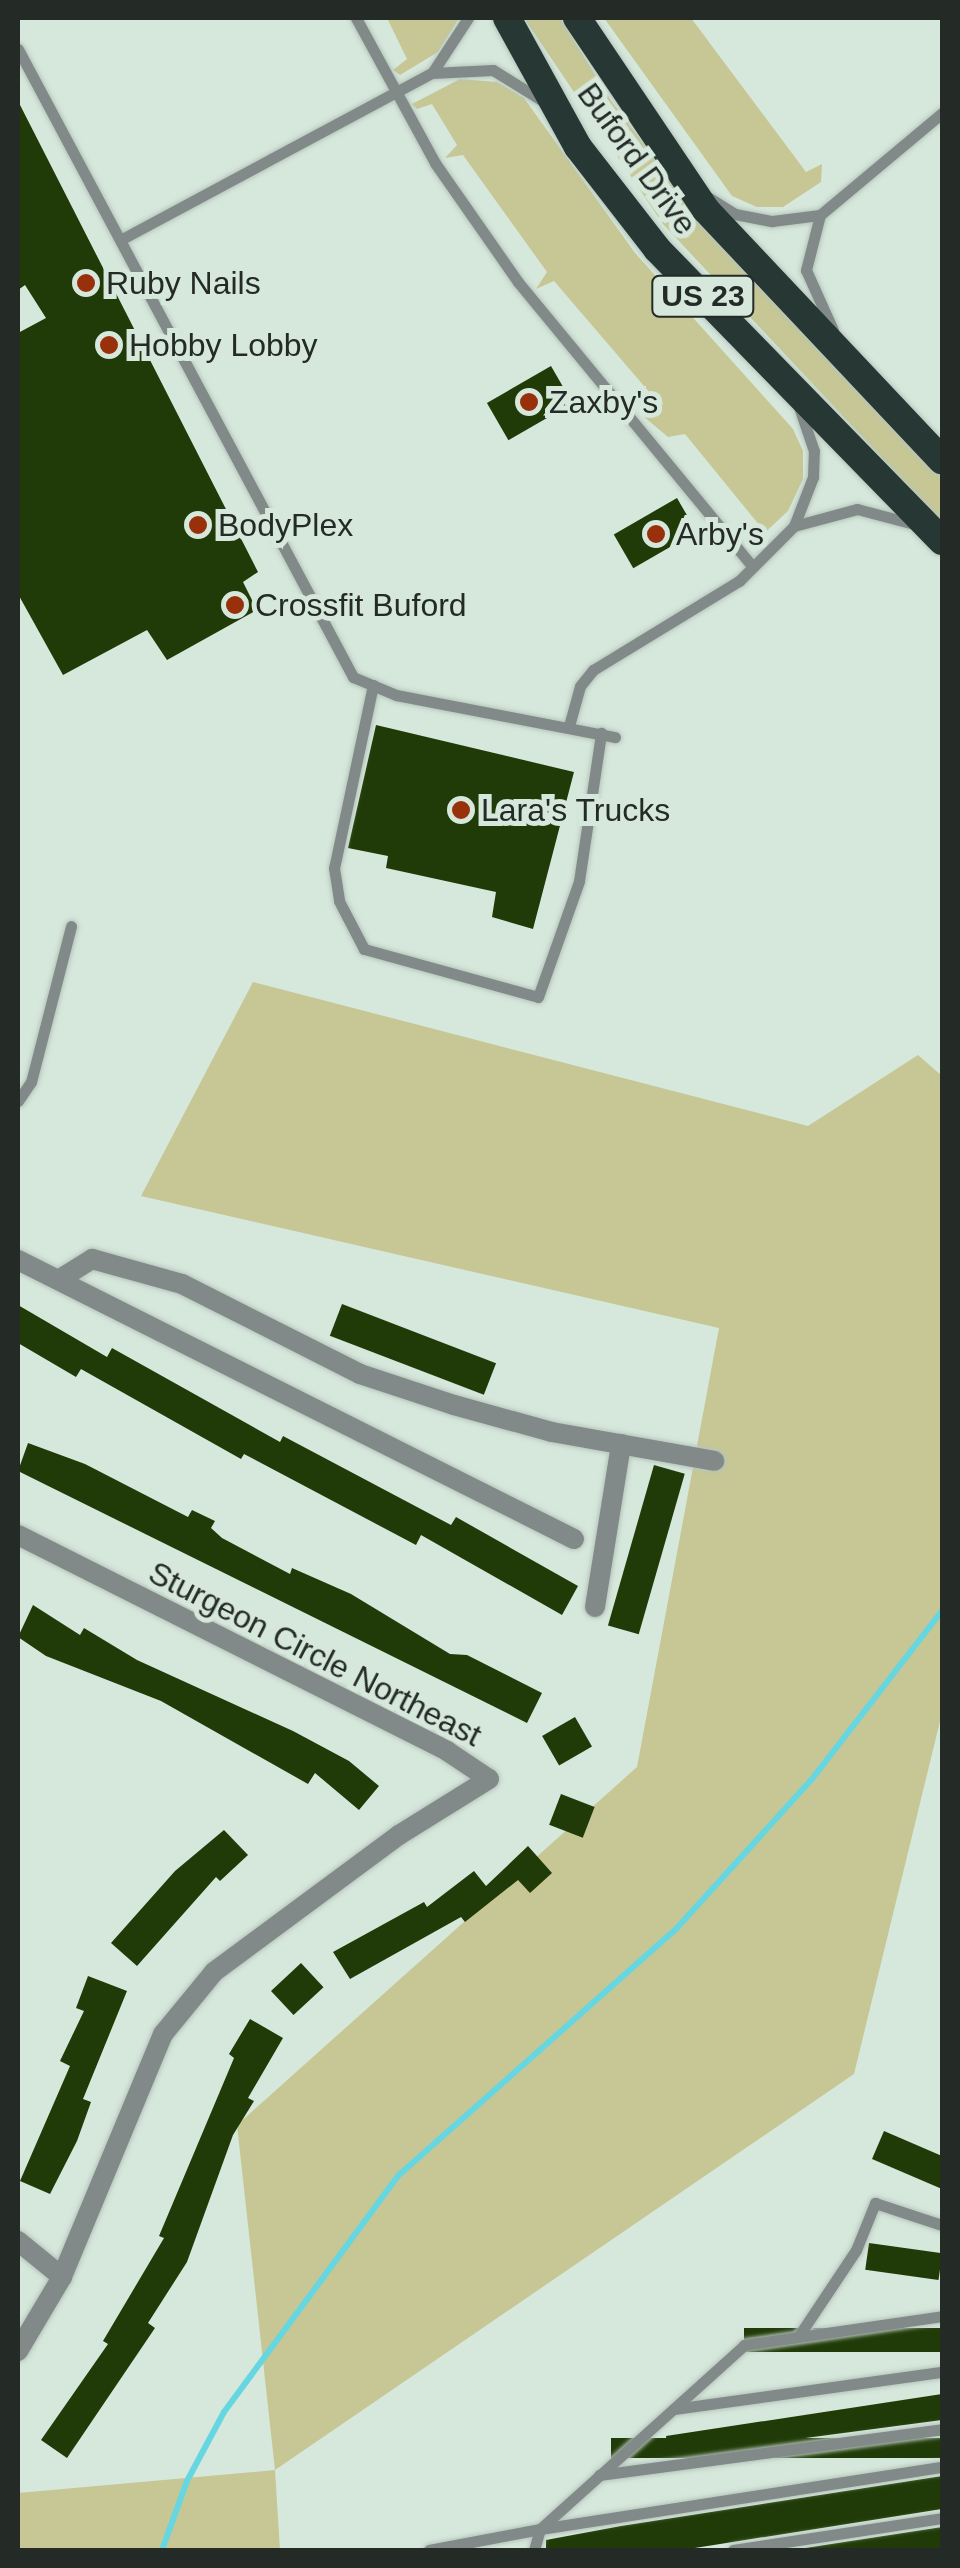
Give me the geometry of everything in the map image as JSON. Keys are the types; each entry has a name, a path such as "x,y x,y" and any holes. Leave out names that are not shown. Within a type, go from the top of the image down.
{"highway":[{"name":"Buford Drive","path":"507,18 556,111 657,249 937,535"},
{"name":"Buford Drive","path":"577,18 685,183 942,460"}],"street":[{"path":"60,1279 92,1259 182,1284 360,1374 536,1428 714,1461"},
{"path":"18,1260 574,1539"},
{"path":"595,1608 621,1444"},
{"name":"Sturgeon Circle Northeast","path":"18,1535 447,1751 489,1779 400,1836 214,1972 163,2034 62,2277 18,2352"},
{"path":"18,2241 62,2277"}],"lane":[{"path":"356,18 394,93 518,282 753,567"},
{"path":"432,73 468,18"},
{"path":"18,49 353,676 373,685 615,736"},
{"path":"122,239 432,73 493,70 556,111"},
{"path":"685,183 735,214 772,221 820,215 942,113"},
{"path":"820,215 806,270 813,295 861,376"},
{"path":"792,384 814,452 813,476 794,526"},
{"path":"570,726 580,686 594,670 753,567 794,526 829,512 874,509 937,535"},
{"path":"373,685 334,868 339,901 364,949 538,997 579,881 601,733"},
{"path":"18,1101 31,1082 71,926"},
{"path":"798,2337 856,2250 875,2204 942,2226"},
{"path":"534,2550 540,2529 744,2345 942,2316"},
{"path":"672,2410 942,2372"},
{"path":"599,2476 942,2429"},
{"path":"429,2550 540,2529 942,2467"},
{"path":"732,2550 942,2518"}],"green space":[{"path":"387,18 459,18 438,52 400,75 393,70 407,59"},
{"path":"524,18 560,18 612,102 708,229 942,477 942,522 663,224"},
{"path":"604,18 691,18 806,172 822,164 821,182 783,207 757,207 732,196"},
{"path":"460,79 497,82 524,98 635,253 793,429 803,451 803,479 788,511 758,539 749,540 760,526 685,434 668,437 643,416 656,400 554,281 536,289 547,272 463,155 445,158 457,145 432,104 417,109 412,104"},
{"path":"253,982 808,1126 918,1055 942,1076 942,1713 854,2074 275,2470 237,2125 637,1767 719,1328 141,1196"},
{"path":"275,2470 280,2550 18,2550 18,2493"}],"building":[{"path":"18,101 258,572 243,582 257,610 167,660 147,630 63,675 18,594 18,333 46,318 25,285 18,290"},
{"name":"Zaxby's","path":"551,366 572,403 508,440 487,403"},
{"name":"Arby's","path":"677,498 696,532 633,568 614,534"},
{"name":"Lara's Trucks","path":"376,725 574,772 533,929 492,917 496,892 386,868 388,856 348,848"},
{"path":"342,1304 496,1363 484,1395 330,1336"},
{"path":"18,1305 107,1357 112,1348 280,1442 283,1436 451,1525 456,1517 578,1586 562,1615 421,1535 416,1545 244,1454 241,1459 81,1369 76,1377 18,1343"},
{"path":"28,1443 85,1464 188,1517 192,1510 215,1521 211,1528 222,1538 290,1574 292,1568 351,1594 450,1654 467,1655 542,1693 527,1723 18,1471"},
{"path":"654,1465 685,1474 639,1634 608,1626"},
{"path":"33,1605 80,1635 84,1628 137,1660 293,1731 349,1761 379,1786 359,1810 315,1773 308,1784 161,1701 46,1656 18,1637"},
{"path":"575,1717 592,1746 559,1765 542,1736"},
{"path":"561,1794 595,1807 583,1838 549,1825"},
{"path":"224,1830 248,1855 220,1881 216,1877 137,1966 111,1943 175,1871"},
{"path":"528,1846 552,1873 530,1893 518,1880 465,1922 461,1917 350,1979 333,1952 424,1902 427,1907 474,1871 486,1886"},
{"path":"301,1963 324,1987 294,2015 271,1991"},
{"path":"88,1976 127,1991 83,2099 91,2102 77,2141 50,2194 20,2181 70,2066 60,2061 84,2011 76,2008"},
{"path":"250,2019 283,2038 248,2098 254,2101 233,2135 187,2262 148,2323 155,2328 67,2458 41,2440 108,2344 103,2341 164,2238 159,2236 234,2058 229,2054"},
{"path":"884,2131 942,2156 942,2189 872,2159"},
{"path":"869,2243 942,2253 939,2280 865,2270"},
{"path":"744,2328 942,2328 942,2352 744,2352"},
{"path":"942,2394 942,2420 669,2456 666,2436"},
{"path":"611,2438 942,2438 942,2458 611,2458"},
{"path":"942,2476 942,2509 682,2550 546,2550 546,2540"},
{"path":"942,2527 942,2550 792,2550"}],"waterway":[{"path":"162,2550 187,2481 224,2412 399,2175 676,1929 812,1779 942,1611"}],"place":[{"name":"Ruby Nails","path":"86,283"},
{"name":"Hobby Lobby","path":"109,345"},
{"name":"Zaxby's","path":"529,402"},
{"name":"BodyPlex","path":"198,525"},
{"name":"Arby's","path":"656,534"},
{"name":"Crossfit Buford","path":"235,605"},
{"name":"Lara's Trucks","path":"461,810"}]}
